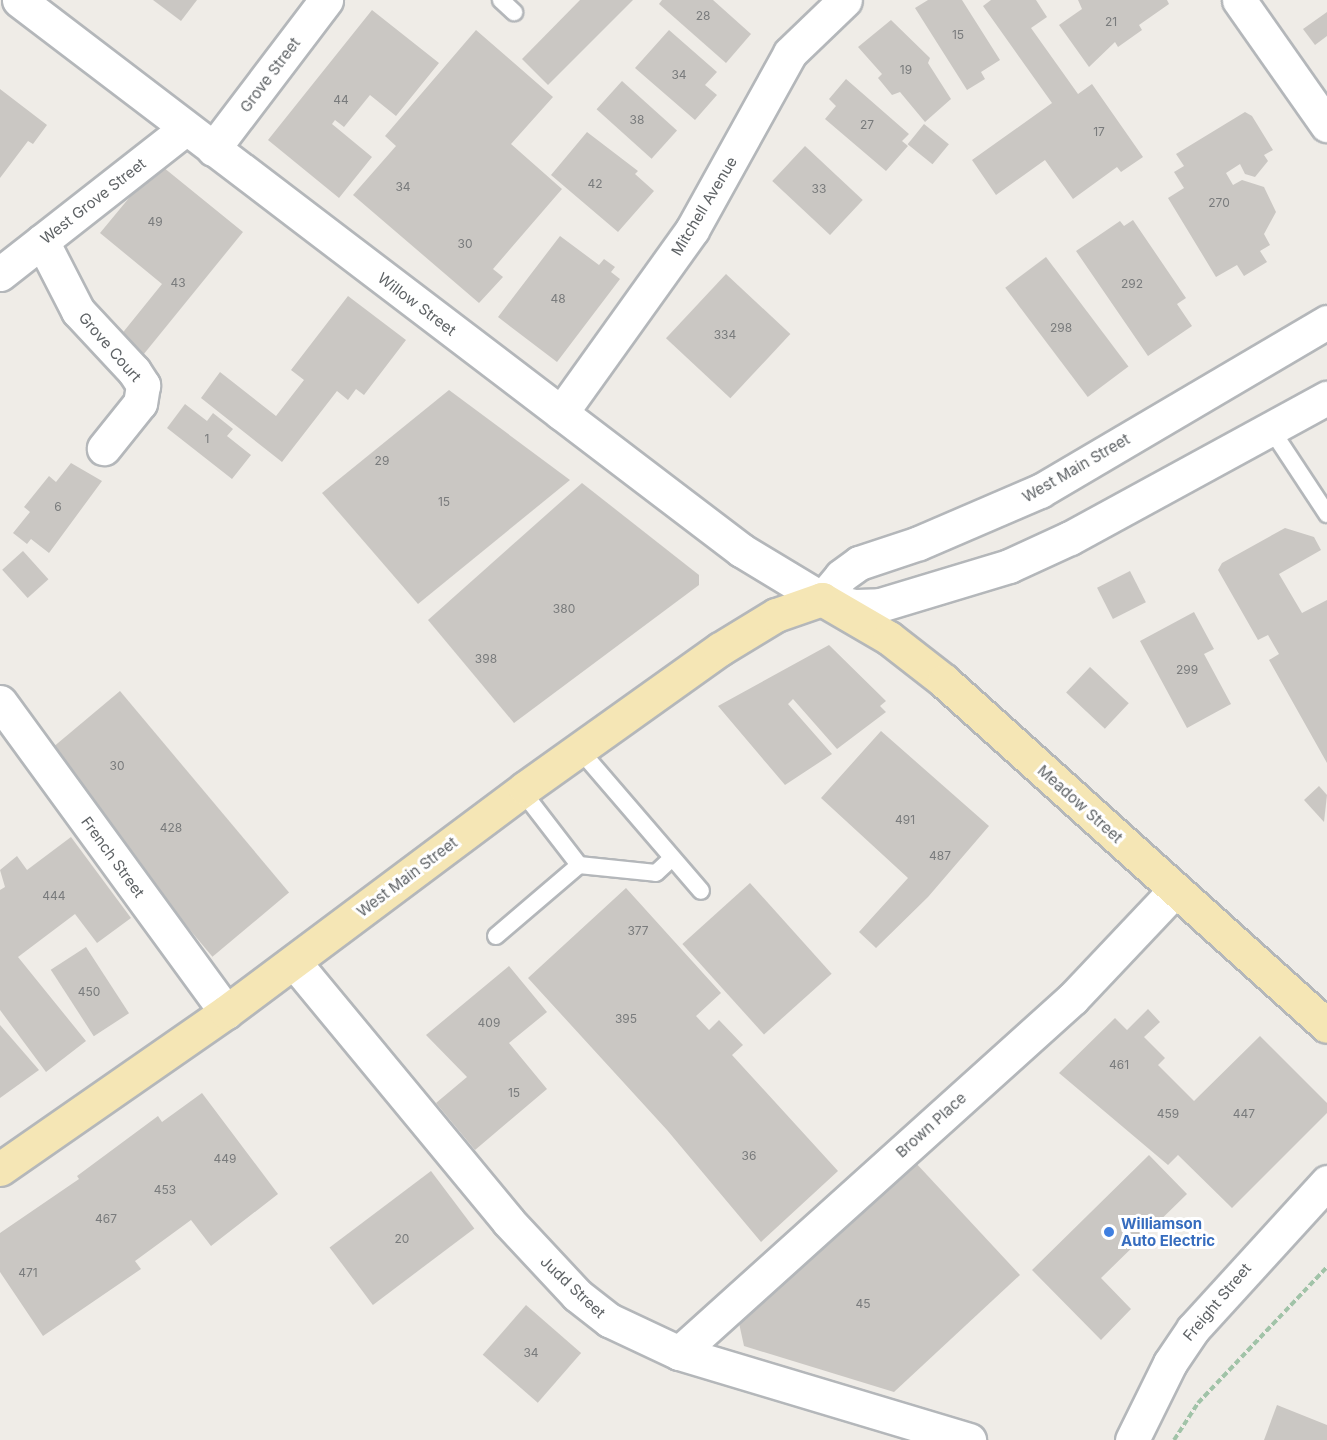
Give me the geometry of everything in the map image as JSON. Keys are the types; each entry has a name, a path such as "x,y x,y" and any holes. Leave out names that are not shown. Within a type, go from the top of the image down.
{"main road":[{"name":"West Main Street","path":"0,1169 226,1012 579,749 751,628 822,599"},
{"name":"Meadow Street","path":"822,599 869,624 921,662 1327,1026"}],"street":[{"name":"Willow Street","path":"19,0 741,550 822,599"},
{"name":"Grove Street","path":"213,149 326,0"},
{"name":"Mitchell Avenue","path":"561,413 692,230 790,53 845,0"},
{"path":"1239,0 1327,125"},
{"name":"West Grove Street","path":"0,274 186,128"},
{"name":"Grove Court","path":"42,241 78,311 134,371 143,385 140,403 104,448"},
{"name":"West Main Street","path":"822,599 841,576 859,563 969,523 1040,491 1327,322"},
{"path":"822,599 856,606 880,604 991,573 1070,538 1327,398"},
{"name":"French Street","path":"0,702 226,1012"},
{"name":"Brown Place","path":"679,1353 1073,998 1175,890"},
{"name":"Judd Street","path":"294,962 546,1264 609,1320 679,1353 969,1440"},
{"name":"Freight Street","path":"1132,1440 1170,1363 1193,1329 1327,1182"}],"lane":[{"path":"501,0 514,12"},
{"path":"1271,429 1327,514"},
{"path":"579,749 701,891"},
{"path":"522,791 579,865 656,873 672,858"},
{"path":"496,936 579,865"}],"path":[{"path":"1174,1440 1198,1403 1327,1267"}],"building":[{"path":"153,0 197,0 181,21"},
{"path":"580,0 633,0 548,85 522,59"},
{"path":"662,0 713,0 751,34 726,63 659,4"},
{"path":"928,0 962,0 1000,60 981,72 985,79 967,90 915,8"},
{"path":"991,0 1036,0 1047,17 1031,28 1078,94 1092,84 1143,157 1121,172 1117,167 1073,199 1045,160 996,195 972,160 1052,103 983,6"},
{"path":"1078,0 1167,0 1169,4 1139,25 1142,30 1118,47 1115,42 1089,67 1059,25 1082,9"},
{"path":"372,10 439,63 396,116 370,95 344,127 335,120 332,124 372,157 339,198 268,140"},
{"path":"1327,12 1327,36 1315,45 1303,29"},
{"path":"891,20 930,58 928,63 951,99 925,122 900,92 892,95 878,78 882,74 858,47"},
{"path":"476,30 553,97 511,144 562,189 493,269 503,277 479,303 353,195 396,146 385,136"},
{"path":"669,30 717,72 705,85 717,95 695,120 635,68"},
{"path":"846,79 909,134 902,141 908,146 886,171 825,119 836,106 829,99"},
{"path":"622,81 677,131 652,159 597,109"},
{"path":"0,89 47,125 33,144 28,141 0,178"},
{"path":"1245,112 1252,116 1273,150 1264,155 1268,161 1255,177 1245,174 1240,164 1226,173 1233,185 1242,180 1264,187 1276,212 1264,234 1270,245 1260,251 1267,262 1244,276 1237,265 1216,277 1168,198 1184,188 1174,172 1184,166 1176,154"},
{"path":"924,124 949,144 933,164 908,144"},
{"path":"587,132 638,171 635,174 654,191 618,232 551,175"},
{"path":"805,146 863,200 830,235 772,181"},
{"path":"158,163 243,232 139,360 116,341 162,284 100,233"},
{"path":"1133,220 1186,298 1177,304 1192,326 1148,356 1076,251 1120,221 1124,226"},
{"path":"560,236 599,265 604,259 615,267 611,272 620,279 557,362 498,317"},
{"path":"1046,257 1128,366 1088,397 1005,288"},
{"path":"726,274 790,334 730,398 666,338"},
{"path":"348,296 406,340 364,395 356,389 348,400 337,391 282,462 201,398 220,372 276,416 304,380 291,370"},
{"path":"449,390 570,480 418,604 322,493"},
{"path":"185,404 207,421 213,413 233,429 227,436 251,455 232,479 167,428"},
{"path":"71,463 102,481 49,553 31,539 27,544 13,533 30,512 24,507 49,476 56,482"},
{"path":"582,483 699,575 699,585 514,723 428,620"},
{"path":"1285,528 1314,537 1321,550 1279,574 1302,613 1327,600 1327,763 1269,660 1279,654 1268,635 1258,640 1218,570 1222,563"},
{"path":"23,551 48,579 28,598 2,570"},
{"path":"1130,571 1146,602 1113,619 1097,588"},
{"path":"1194,612 1214,649 1204,654 1231,704 1187,728 1140,641"},
{"path":"829,645 886,701 880,706 886,712 837,749 793,699 788,704 832,754 785,785 718,706"},
{"path":"1090,667 1129,703 1105,729 1066,693"},
{"path":"120,691 289,892 212,957 43,755"},
{"path":"881,731 989,826 928,897 876,948 859,932 908,878 821,798"},
{"path":"1319,786 1327,795 1324,822 1304,800"},
{"path":"71,837 131,918 97,943 75,914 18,957 86,1041 46,1072 0,1010 0,890 5,887 0,870 17,856 27,870"},
{"path":"750,883 832,974 764,1035 682,944"},
{"path":"626,888 721,993 696,1016 709,1030 719,1020 743,1045 732,1055 838,1171 761,1242 667,1130 528,978"},
{"path":"86,947 129,1013 94,1036 51,970"},
{"path":"509,966 547,1012 509,1043 547,1089 475,1150 436,1103 467,1077 426,1035"},
{"path":"1148,1009 1160,1022 1144,1037 1165,1058 1158,1065 1194,1101 1260,1036 1327,1103 1327,1113 1232,1208 1178,1155 1168,1165 1059,1073 1115,1018 1127,1030"},
{"path":"0,1025 39,1070 0,1098"},
{"path":"202,1093 278,1194 211,1246 191,1220 135,1261 141,1269 43,1336 0,1272 0,1233 79,1179 77,1176 158,1116 162,1122"},
{"name":"Williamson Auto Electric","path":"1149,1155 1187,1194 1101,1278 1131,1309 1101,1340 1032,1270"},
{"path":"914,1161 1020,1275 894,1392 744,1346 739,1323"},
{"path":"431,1171 474,1229 373,1305 330,1247"},
{"path":"526,1305 581,1353 538,1403 483,1355"},
{"path":"1277,1405 1327,1425 1327,1440 1264,1440"}],"place":[{"name":"Williamson Auto Electric","path":"1109,1232"}]}
